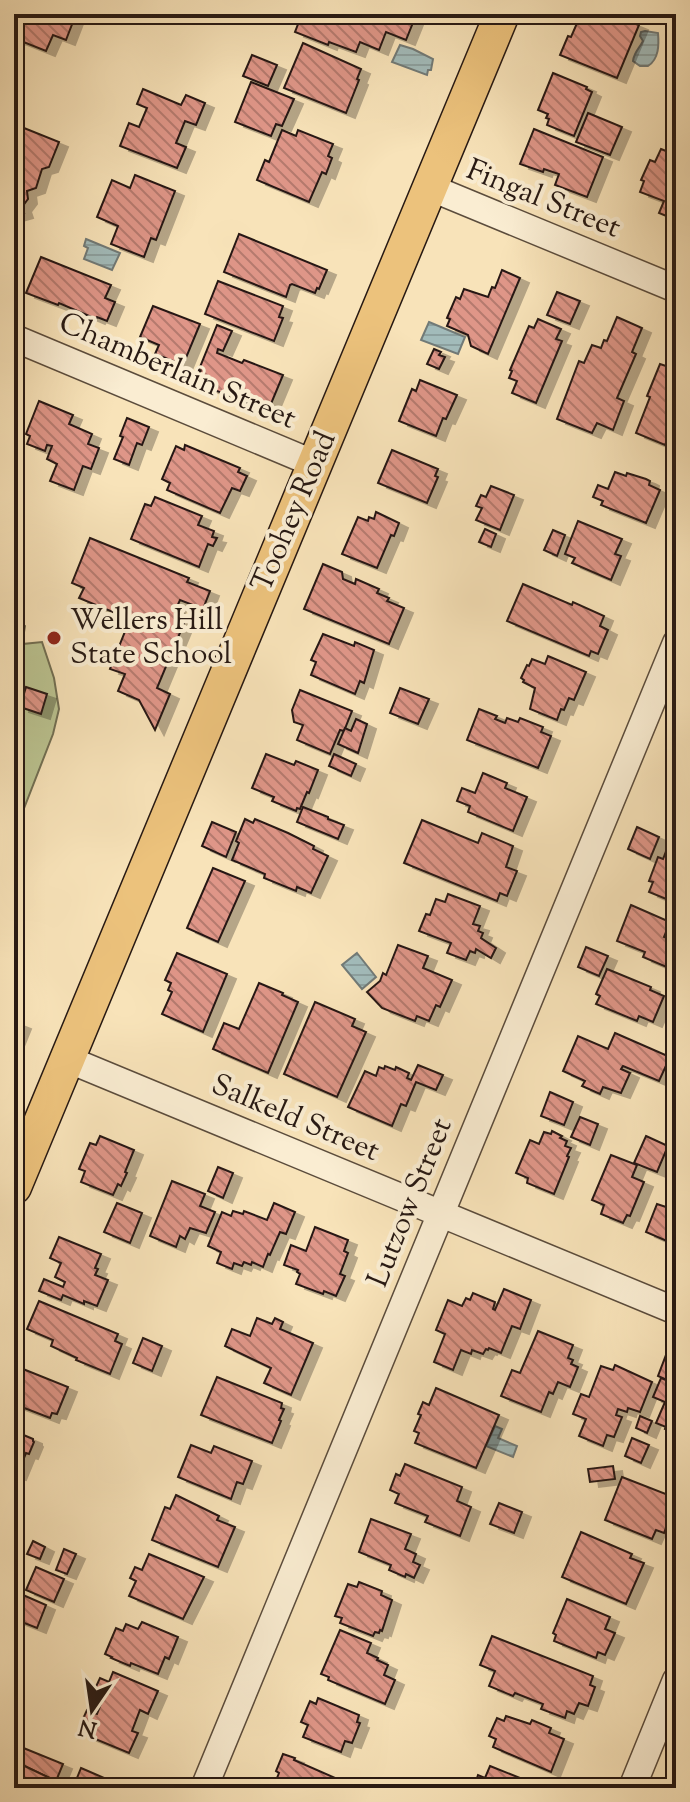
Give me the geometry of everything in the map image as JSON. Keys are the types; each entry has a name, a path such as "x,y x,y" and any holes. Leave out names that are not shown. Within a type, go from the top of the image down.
{"main road":[{"name":"Toohey Road","path":"14,1187 502,14"}],"street":[{"name":"Fingal Street","path":"429,187 676,289"},
{"name":"Chamberlain Street","path":"14,338 315,464"},
{"name":"Lutzow Street","path":"204,1788 676,643"},
{"name":"Salkeld Street","path":"67,1059 676,1311"},
{"path":"632,1788 666,1733 676,1680"}],"green space":[{"path":"14,620 25,626 22,644 42,642 54,678 59,709 53,734 14,834"}],"water":[{"path":"641,32 658,33 658,47 652,63 640,66 633,61 643,41"},
{"path":"400,45 433,59 427,75 392,62"},
{"path":"86,239 120,253 112,270 84,259 88,248 84,246"},
{"path":"429,322 465,337 458,354 421,340"},
{"path":"357,953 376,977 362,989 342,965"},
{"path":"495,1426 502,1429 498,1438 517,1446 513,1457 486,1446"}],"building":[{"path":"14,14 76,14 66,40 53,35 46,51 16,39 14,43"},
{"path":"302,14 385,14 391,17 398,14 414,20 406,40 386,32 379,50 360,42 356,52 295,32"},
{"path":"561,14 617,14 639,25 617,78 560,55 578,21"},
{"path":"303,43 361,69 346,113 284,88"},
{"path":"252,55 277,65 268,86 243,76"},
{"path":"553,73 592,92 574,136 547,125 548,114 538,110"},
{"path":"251,82 294,99 282,126 276,124 271,136 235,122"},
{"path":"143,89 181,105 186,95 205,103 196,125 185,121 176,143 186,147 177,168 120,146 129,123 139,127 147,108 137,104"},
{"path":"588,113 622,127 610,155 576,142"},
{"path":"14,124 59,142 49,167 42,169 36,188 27,191 28,199 22,207 24,213 14,216"},
{"path":"534,129 603,157 587,197 555,185 559,174 520,164"},
{"path":"282,130 296,136 298,130 333,144 326,174 322,172 309,202 257,180 265,160 269,162"},
{"path":"661,149 676,155 676,220 659,213 664,201 640,192 644,181 641,180 650,160 655,162"},
{"path":"135,175 175,191 156,240 151,238 144,257 111,244 118,226 97,217 112,180 130,188"},
{"path":"239,234 327,270 319,289 315,293 292,284 286,297 224,272"},
{"path":"41,257 111,285 105,298 115,302 107,321 26,293"},
{"path":"502,270 520,278 488,354 471,346 468,335 447,326 450,319 447,318 456,297 460,299 464,289 488,297"},
{"path":"218,281 283,306 279,317 283,318 274,341 205,314"},
{"path":"557,292 580,301 570,324 547,315"},
{"path":"153,306 200,324 183,365 155,354 159,345 140,337"},
{"path":"617,317 642,328 632,352 636,354 617,398 624,401 613,430 597,423 592,433 557,419 579,361 584,363 592,345 601,348"},
{"path":"538,319 561,329 556,339 562,341 536,403 512,393 517,381 509,378 529,326 534,328"},
{"path":"217,325 232,331 223,351 218,349 217,353 283,375 268,411 194,382"},
{"path":"434,349 445,357 439,369 427,364"},
{"path":"674,362 676,421 665,445 636,433 660,364 672,368"},
{"path":"420,380 457,395 436,436 399,421 412,389 416,391"},
{"path":"39,401 73,415 69,424 92,434 88,444 99,448 91,469 83,466 74,490 50,481 57,464 47,459 52,446 47,445 45,451 27,444 30,436 26,434"},
{"path":"127,418 149,427 142,445 137,443 129,465 114,459"},
{"path":"185,445 240,468 238,472 247,476 240,491 232,488 220,513 167,490 170,483 162,479 176,446 184,450"},
{"path":"392,450 438,469 435,476 438,477 427,503 378,483"},
{"path":"615,472 646,479 650,481 649,485 660,490 646,523 601,505 603,501 593,497 598,485 608,489"},
{"path":"491,486 514,495 500,530 476,520 482,508 476,506 481,495 486,497"},
{"path":"155,497 202,516 198,525 214,531 212,537 217,538 213,546 208,544 199,567 131,539 145,504 151,506"},
{"path":"376,512 399,523 377,568 342,554 358,517 368,521 369,517 374,519"},
{"path":"578,521 622,539 615,554 621,556 611,580 572,563 575,558 565,554"},
{"path":"485,529 496,534 491,547 479,542"},
{"path":"553,530 565,535 557,556 544,550"},
{"path":"90,538 189,578 187,582 210,591 203,609 180,600 175,611 187,616 157,688 170,694 155,730 139,700 118,691 125,674 110,669 130,619 79,598 84,588 72,583"},
{"path":"323,564 342,572 343,579 355,584 356,579 379,589 377,593 389,598 387,601 404,608 389,644 304,609"},
{"path":"523,584 604,616 600,626 608,630 598,654 591,651 589,656 507,621"},
{"path":"323,634 374,650 364,683 360,681 355,694 311,675 316,662 311,660"},
{"path":"548,656 586,672 574,700 569,698 557,720 530,709 535,688 521,678 532,659 545,664"},
{"path":"26,687 47,694 41,714 20,707"},
{"path":"400,688 429,699 418,724 390,713"},
{"path":"300,690 352,711 330,754 297,740 303,725 294,722 292,710"},
{"path":"479,709 505,723 507,718 518,722 520,718 543,727 541,732 551,736 538,768 467,740"},
{"path":"356,719 367,724 358,753 338,744 345,728 351,731"},
{"path":"266,754 318,770 300,809 296,811 272,801 274,797 252,788"},
{"path":"334,754 356,764 351,776 329,766"},
{"path":"483,773 507,783 505,788 527,797 513,831 468,812 470,806 457,801 462,788 475,793"},
{"path":"303,807 344,825 338,839 297,822"},
{"path":"245,819 253,823 255,819 288,833 328,856 311,893 297,887 296,891 264,878 265,874 232,860"},
{"path":"422,820 478,843 482,833 513,846 506,867 517,871 507,896 500,893 497,901 404,863"},
{"path":"212,822 236,832 226,857 202,846"},
{"path":"637,827 659,837 650,859 628,849"},
{"path":"668,846 676,849 676,903 649,892 653,882 649,881 658,857 663,859"},
{"path":"213,868 245,881 218,942 187,928"},
{"path":"448,894 480,906 473,924 480,926 478,931 483,933 481,938 496,948 491,958 476,949 475,953 470,951 466,960 447,953 451,943 419,931 436,899 445,902"},
{"path":"631,905 670,922 664,937 676,942 676,971 643,957 645,952 617,941"},
{"path":"398,945 428,956 423,968 452,980 440,1007 436,1005 429,1021 417,1016 415,1021 382,1008 367,992 380,981 383,973 386,975"},
{"path":"586,947 608,956 599,976 578,967"},
{"path":"177,953 227,974 203,1032 162,1014 172,992 168,990 171,983 165,980"},
{"path":"607,969 651,987 650,990 664,996 653,1022 639,1016 637,1021 596,1004 600,996 596,994"},
{"path":"259,983 298,1002 268,1073 213,1049 224,1023 239,1029"},
{"path":"315,1002 355,1019 352,1026 366,1032 337,1097 284,1074"},
{"path":"14,1021 22,1024 14,1044"},
{"path":"615,1033 670,1057 659,1081 623,1066 621,1069 630,1073 621,1093 603,1087 600,1094 582,1086 585,1081 563,1071 578,1036 608,1049"},
{"path":"418,1065 443,1075 436,1090 416,1082 406,1106 401,1104 392,1126 348,1107 365,1071 376,1076 379,1067 395,1070 396,1067 409,1073 407,1078 411,1080"},
{"path":"550,1092 573,1102 564,1125 541,1116"},
{"path":"580,1117 598,1124 590,1145 571,1137"},
{"path":"552,1131 562,1136 560,1138 567,1141 565,1146 571,1148 554,1194 527,1183 528,1178 516,1173 530,1140 539,1144 544,1132 551,1134"},
{"path":"100,1136 134,1150 121,1186 118,1184 113,1195 81,1182 85,1171 79,1169 90,1143 96,1145"},
{"path":"646,1136 668,1146 657,1172 634,1163"},
{"path":"611,1155 637,1165 632,1177 644,1182 630,1216 627,1215 623,1223 601,1214 604,1205 592,1200"},
{"path":"218,1167 233,1173 223,1198 208,1191"},
{"path":"172,1181 205,1194 200,1206 215,1212 206,1233 190,1228 185,1239 180,1236 176,1247 150,1236"},
{"path":"676,1183 676,1245 646,1232 657,1204 666,1207"},
{"path":"117,1203 142,1213 130,1243 104,1232"},
{"path":"274,1203 295,1212 286,1234 280,1232 263,1267 244,1262 242,1266 234,1263 232,1269 217,1263 221,1252 208,1246 222,1212 231,1216 233,1211 243,1214 244,1211 267,1220"},
{"path":"315,1227 348,1240 344,1251 348,1253 340,1274 345,1276 336,1296 296,1284 300,1274 298,1270 284,1265 291,1245 306,1251"},
{"path":"59,1237 101,1254 95,1275 108,1280 97,1306 63,1295 61,1300 39,1291 44,1279 63,1287 65,1282 55,1277 61,1263 50,1258"},
{"path":"504,1289 531,1300 520,1329 512,1326 501,1353 489,1348 483,1354 461,1350 453,1370 434,1362 445,1334 436,1330 448,1300 462,1306 473,1293 495,1302 495,1310"},
{"path":"39,1301 118,1334 115,1341 122,1344 110,1374 76,1360 51,1346 53,1340 27,1329"},
{"path":"257,1318 272,1324 275,1318 283,1322 280,1329 313,1343 291,1395 264,1383 271,1368 225,1346 232,1329 250,1336"},
{"path":"538,1331 573,1345 568,1358 573,1360 571,1364 578,1367 570,1387 558,1382 553,1394 549,1392 541,1412 501,1396 512,1370 520,1373"},
{"path":"143,1338 162,1346 152,1371 133,1363"},
{"path":"666,1355 676,1360 669,1381 658,1376"},
{"path":"615,1365 652,1382 640,1412 618,1409 616,1415 622,1417 614,1437 607,1435 603,1446 579,1436 586,1419 573,1414 581,1394 589,1397 601,1366 613,1370"},
{"path":"18,1367 68,1387 57,1414 52,1413 50,1418 14,1404 14,1377"},
{"path":"217,1377 282,1403 281,1421 272,1443 201,1415"},
{"path":"661,1378 673,1383 676,1380 676,1433 656,1423 665,1402 653,1397"},
{"path":"436,1388 499,1415 476,1468 415,1443 419,1433 414,1431 421,1415 418,1414 423,1402 429,1405"},
{"path":"640,1416 652,1421 647,1433 636,1428"},
{"path":"14,1431 34,1442 17,1475 14,1474"},
{"path":"632,1438 649,1445 641,1463 625,1456"},
{"path":"191,1445 211,1453 214,1446 252,1461 243,1484 237,1482 231,1499 178,1477"},
{"path":"405,1464 462,1487 457,1501 471,1507 460,1536 425,1522 428,1516 395,1503 399,1494 390,1490 396,1474 400,1476"},
{"path":"613,1466 615,1479 590,1482 588,1469"},
{"path":"622,1477 671,1496 668,1505 674,1507 664,1533 656,1530 652,1539 605,1520"},
{"path":"672,1481 676,1482 676,1498 667,1494"},
{"path":"176,1495 219,1516 217,1520 235,1527 218,1567 152,1540 165,1507 170,1509"},
{"path":"499,1503 522,1512 514,1533 490,1524"},
{"path":"371,1519 411,1534 405,1549 416,1554 413,1562 420,1565 414,1578 389,1570 391,1565 359,1552"},
{"path":"581,1532 632,1554 630,1558 644,1563 626,1604 562,1577"},
{"path":"33,1541 45,1547 40,1559 27,1554"},
{"path":"64,1549 76,1554 67,1574 56,1570"},
{"path":"149,1554 204,1577 183,1619 129,1596 136,1581 130,1578 135,1567 142,1570"},
{"path":"36,1567 64,1579 54,1602 26,1590"},
{"path":"359,1582 382,1591 381,1595 392,1600 382,1631 375,1632 373,1636 340,1623 342,1618 335,1616 348,1584 357,1587"},
{"path":"23,1595 46,1605 37,1628 14,1619"},
{"path":"567,1599 610,1617 605,1629 615,1633 605,1655 598,1652 596,1658 554,1641 556,1635 553,1633"},
{"path":"142,1622 178,1637 169,1659 165,1657 158,1674 131,1663 130,1666 105,1654 116,1628 123,1631 126,1624 138,1629"},
{"path":"340,1630 371,1643 367,1653 388,1665 384,1675 395,1680 385,1704 328,1680 329,1677 321,1674"},
{"path":"492,1636 593,1676 590,1685 595,1687 588,1706 579,1703 574,1714 567,1711 565,1718 541,1709 543,1704 489,1686 495,1671 480,1665"},
{"path":"113,1672 158,1691 148,1714 140,1710 132,1731 138,1733 129,1753 88,1736 93,1726 82,1721 87,1710 97,1714 104,1696 94,1691 100,1678 109,1682"},
{"path":"318,1698 359,1715 357,1722 360,1723 352,1743 345,1741 341,1752 303,1737 308,1725 301,1722 310,1701 316,1704"},
{"path":"506,1716 530,1724 532,1720 551,1728 549,1733 564,1739 551,1772 493,1747 496,1739 489,1736 497,1718 504,1721"},
{"path":"21,1747 63,1764 56,1781 16,1762"},
{"path":"283,1754 295,1758 354,1788 273,1788"},
{"path":"14,1761 58,1782 55,1788 14,1788"},
{"path":"490,1766 540,1786 474,1788 478,1775 485,1778"},
{"path":"81,1768 125,1787 73,1788"}],"place":[{"name":"Wellers Hill State School","path":"54,638"}]}
